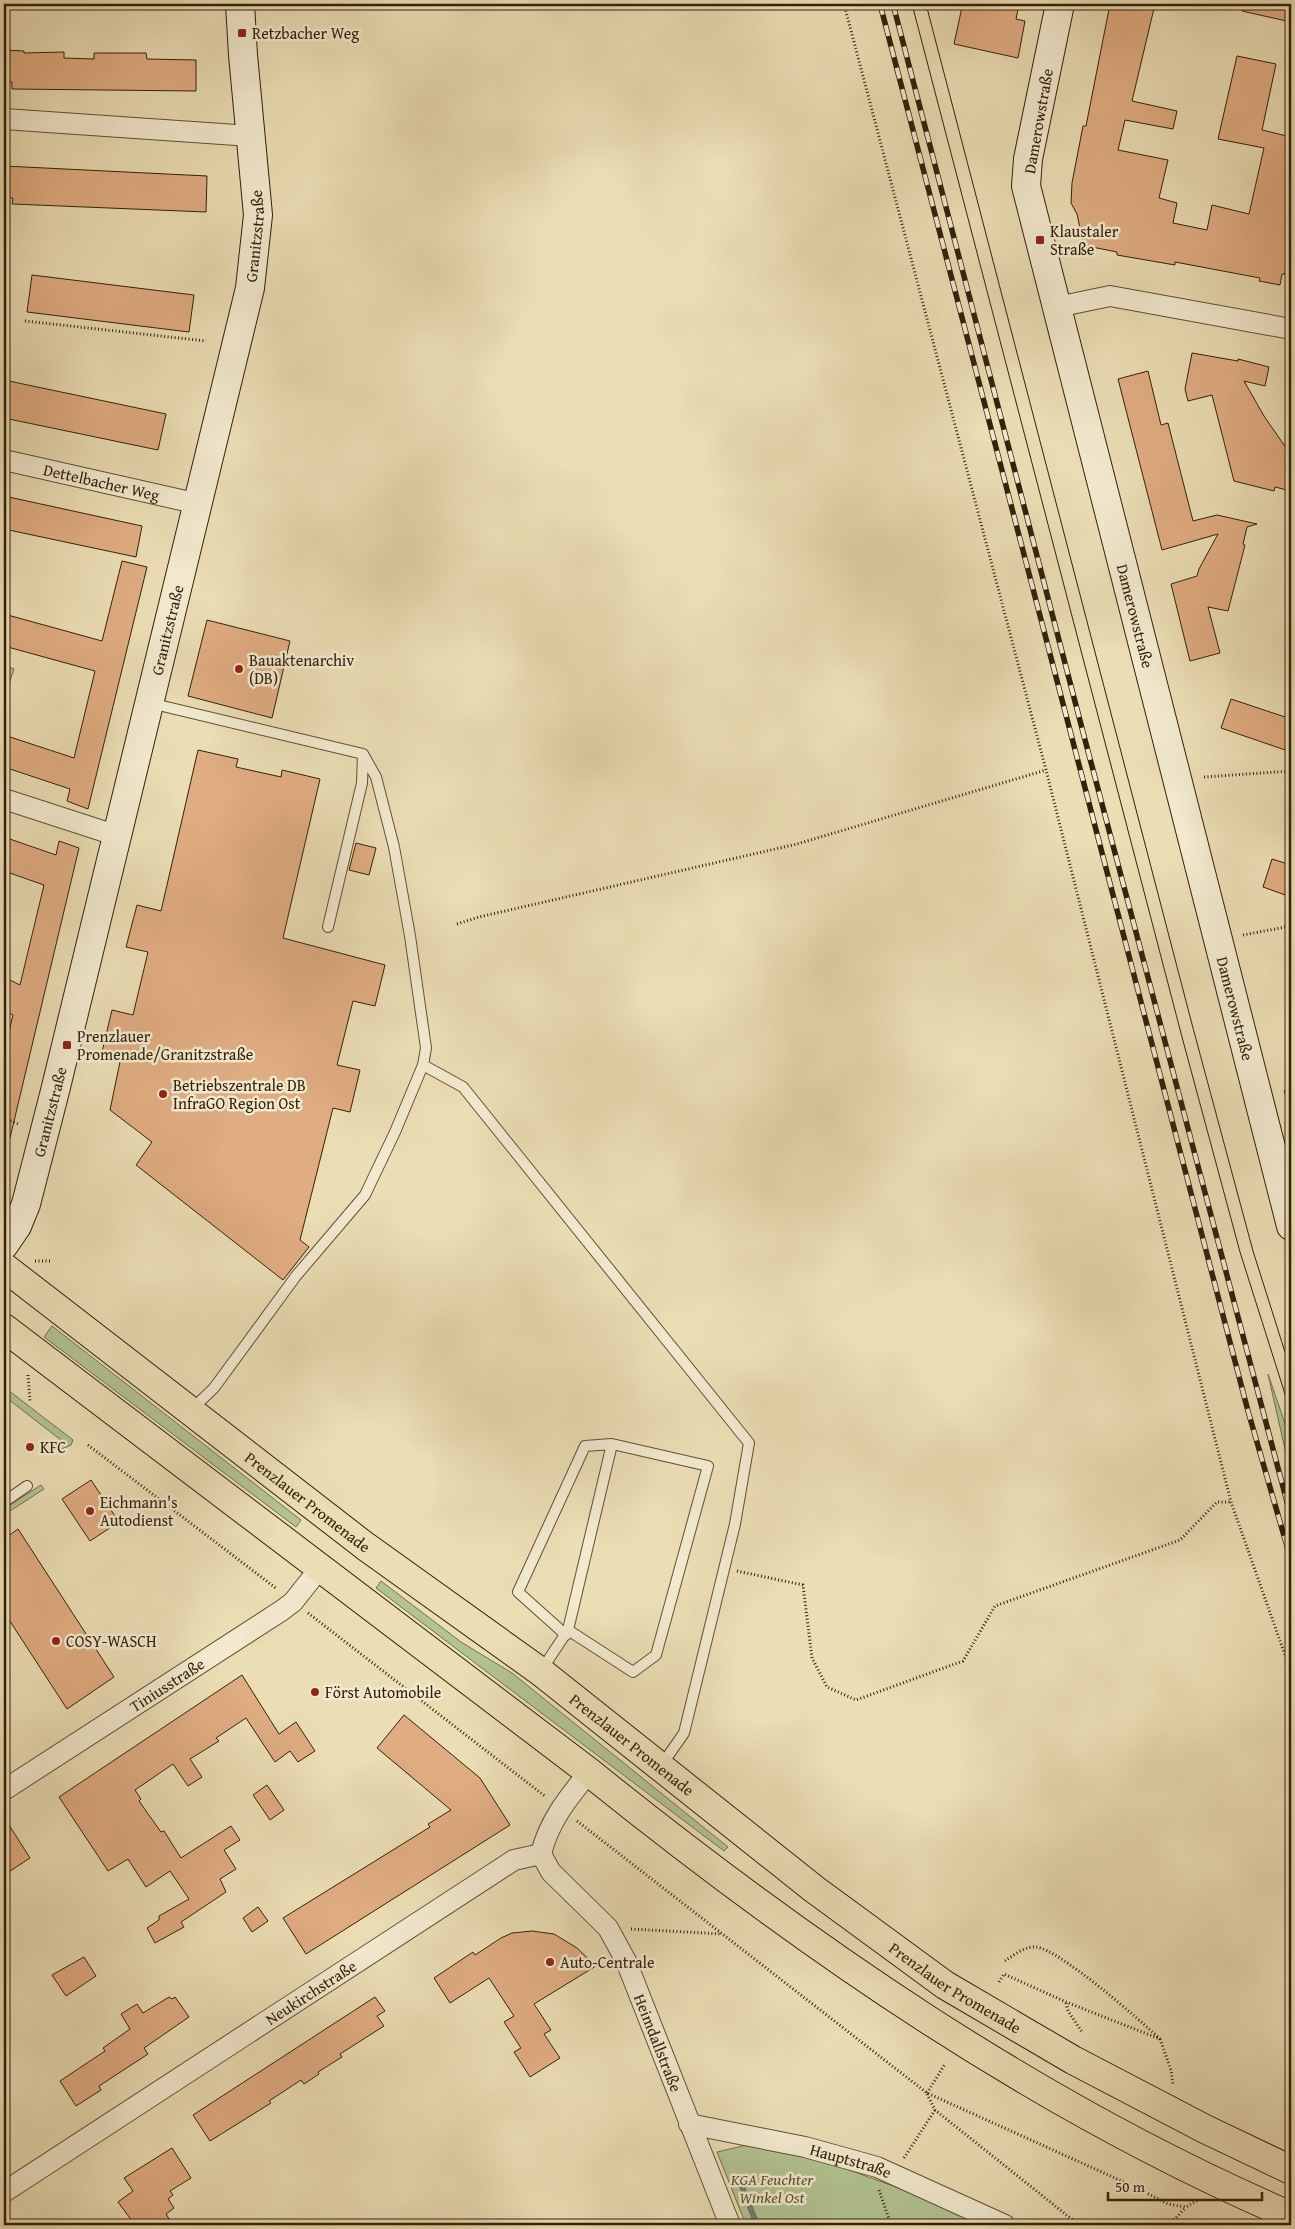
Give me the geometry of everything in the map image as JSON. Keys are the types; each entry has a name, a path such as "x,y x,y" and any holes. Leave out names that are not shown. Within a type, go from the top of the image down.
{"main road":[{"name":"Granitzstraße","path":"4,1245 17,1226 26,1204 118,836 250,288 258,215 240,4"},
{"name":"Damerowstraße","path":"1060,4 1028,160 1026,186 1291,1226"},
{"name":"Prenzlauer Promenade","path":"4,1267 365,1546 541,1672 814,1889 945,1985 1072,2060 1205,2130 1291,2170"},
{"path":"4,1328 26,1347 589,1772 648,1819 791,1926 935,2026 1074,2108 1208,2192 1291,2216"}],"street":[{"path":"4,119 251,136"},
{"path":"1057,307 1110,296 1291,329"},
{"name":"Dettelbacher Weg","path":"4,460 199,504"},
{"path":"4,799 118,836"},
{"name":"Tiniusstraße","path":"4,1790 294,1602 320,1568"},
{"path":"541,1854 545,1838 560,1808 589,1772"},
{"name":"Heimdallstraße","path":"541,1854 551,1872 608,1928 626,1961 730,2225"},
{"name":"Neukirchstraße","path":"4,2192 514,1860 541,1854"},
{"name":"Hauptstraße","path":"689,2124 804,2147 886,2170 1005,2225"}],"lane":[{"path":"149,703 363,754 376,777 394,847 410,936 426,1048 423,1065 395,1132 365,1194 296,1276 214,1388 191,1410"},
{"path":"328,926 362,783 363,754"},
{"path":"423,1065 463,1087 749,1443 735,1524 684,1733 661,1767"},
{"path":"541,1672 567,1632 612,1444"},
{"path":"612,1444 708,1466 656,1655 633,1672 567,1632 518,1592 585,1446 612,1444"},
{"path":"4,1502 27,1486"}],"path":[{"path":"844,4 1046,770 1231,1502 1291,1672"},
{"path":"25,321 206,341"},
{"path":"457,924 479,917 797,844 1046,770"},
{"path":"1204,777 1291,771"},
{"path":"1244,935 1291,926"},
{"path":"1284,1092 1291,1090"},
{"path":"4,1118 18,1124"},
{"path":"4,1160 10,1158"},
{"path":"88,1444 927,2093 1137,2188 1168,2204 1186,2207"},
{"path":"723,1568 803,1585 812,1658 827,1688 856,1700 963,1661 995,1606 1180,1540 1217,1502 1231,1502"},
{"path":"608,1928 723,1934"},
{"path":"1005,1962 1023,1950 1034,1947 1054,1953 1143,2023 1160,2039 1171,2070 1173,2086"},
{"path":"998,1982 1004,1974 1066,2002 1160,2039"},
{"path":"1066,2002 1068,2011 1082,2032"},
{"path":"927,2093 945,2064"},
{"path":"927,2093 935,2110 1079,2225"},
{"path":"891,2225 880,2192 886,2170 935,2110"},
{"path":"1157,2225 1175,2220 1186,2207 1208,2192"}],"green space":[{"path":"4,665 14,669 4,699"},
{"path":"52,1326 301,1520 296,1527 44,1337"},
{"path":"1268,1374 1291,1441 1291,1473 1289,1467"},
{"path":"4,1387 73,1440 71,1445 51,1454 61,1440 4,1396"},
{"path":"41,1485 44,1489 4,1515 4,1509"},
{"path":"381,1581 461,1642 512,1673 728,1847 724,1851 376,1588"},
{"name":"KGA Feuchter Winkel Ost","path":"751,2144 822,2160 934,2201 984,2225 746,2225 717,2152"}],"building":[{"path":"975,4 1019,4 1016,19 1025,21 1018,58 954,44 962,7 974,10"},
{"path":"1110,4 1155,4 1132,101 1177,111 1173,129 1125,120 1118,150 1168,160 1159,198 1177,203 1173,223 1207,230 1212,205 1249,214 1264,148 1218,139 1237,56 1276,64 1262,130 1291,137 1291,225 1286,250 1289,250 1285,274 1282,274 1280,285 1259,281 1260,278 1175,262 1175,265 1117,255 1117,252 1087,246 1083,242 1077,214 1071,203 1072,183 1083,126 1086,126"},
{"path":"1243,4 1291,4 1291,22 1242,11"},
{"path":"4,50 24,51 24,53 64,52 64,58 94,59 94,53 146,53 147,59 196,60 196,91 12,89 12,82 4,81"},
{"path":"4,166 207,176 206,212 12,204 13,198 4,198"},
{"path":"32,275 194,295 189,332 27,312"},
{"path":"1192,353 1238,361 1238,359 1269,367 1265,386 1244,381 1264,416 1291,455 1291,491 1275,487 1274,491 1234,481 1212,395 1188,401 1185,389"},
{"path":"1148,371 1161,425 1168,423 1193,521 1217,515 1257,524 1247,527 1243,544 1245,545 1228,611 1208,607 1220,653 1190,661 1171,584 1197,576 1218,534 1162,550 1118,379"},
{"path":"4,380 166,414 158,450 4,418"},
{"path":"4,496 142,526 136,557 4,529"},
{"path":"122,561 147,567 88,809 67,801 70,789 4,767 4,735 74,758 95,671 4,646 4,614 102,641"},
{"name":"Bauaktenarchiv (DB)","path":"207,620 290,641 272,718 188,696"},
{"path":"1231,699 1291,719 1291,752 1221,728"},
{"name":"Betriebszentrale DB InfraGO Region Ost","path":"198,750 238,759 236,767 281,777 282,770 320,779 283,938 385,965 375,1006 353,1001 337,1065 360,1070 350,1112 333,1108 300,1240 309,1247 283,1280 136,1165 152,1142 110,1110 121,1057 102,1052 112,1010 133,1015 148,952 126,947 137,905 161,911"},
{"path":"4,837 56,855 59,841 79,848 10,1138 4,1137 4,1052 13,1015 4,1011 4,977 20,985 44,885 4,871"},
{"path":"356,843 376,848 369,875 349,870"},
{"path":"1272,859 1291,865 1291,897 1263,887"},
{"name":"Eichmann's Autodienst","path":"91,1480 119,1522 90,1541 62,1499"},
{"name":"COSY-WASCH","path":"18,1529 114,1677 67,1709 4,1612 4,1539"},
{"path":"242,1675 279,1734 296,1722 315,1751 298,1762 290,1751 275,1762 246,1718 216,1738 219,1741 190,1759 202,1777 188,1786 173,1764 135,1790 141,1799 139,1801 161,1832 164,1831 181,1858 231,1826 240,1840 224,1850 236,1869 220,1879 226,1892 181,1922 184,1927 155,1943 147,1928 159,1920 159,1916 189,1899 170,1871 146,1887 128,1859 108,1871 59,1797"},
{"path":"404,1715 480,1778 510,1825 306,1954 283,1918 430,1827 428,1824 451,1810 377,1748"},
{"path":"267,1785 284,1810 270,1820 253,1795"},
{"path":"4,1817 30,1858 4,1875"},
{"path":"258,1907 268,1921 252,1932 243,1918"},
{"path":"532,1931 554,1934 577,1948 596,1966 534,2004 551,2030 544,2034 560,2058 530,2077 514,2052 521,2048 504,2022 514,2016 489,1978 450,2003 434,1978 473,1952 475,1955 501,1938 512,1933"},
{"path":"84,1957 96,1976 66,1996 52,1975"},
{"path":"169,1997 172,1999 175,1997 189,2017 144,2048 148,2054 99,2086 101,2090 76,2106 60,2081 105,2051 103,2048 130,2029 121,2014 137,2004 143,2013"},
{"path":"375,1997 385,2011 377,2016 384,2026 340,2054 342,2057 318,2072 319,2074 304,2084 301,2080 269,2101 271,2103 210,2141 193,2115"},
{"path":"172,2148 191,2178 170,2191 173,2195 168,2199 174,2208 166,2214 173,2225 135,2225 118,2202 133,2191 124,2178"}],"waterway":[{"path":"738,2176 757,2225"}],"tram line":[{"path":"912,4 1182,1037 1240,1252 1291,1413"},
{"path":"926,4 1193,1028 1253,1251 1291,1371"}],"railway":[{"path":"880,4 1248,1411 1291,1560"},
{"path":"893,4 1084,736 1291,1517"}],"place":[{"name":"Retzbacher Weg","path":"242,33"},
{"name":"Klaustaler Straße","path":"1040,240"},
{"name":"Bauaktenarchiv (DB)","path":"239,669"},
{"name":"Prenzlauer Promenade/Granitzstraße","path":"67,1045"},
{"name":"Betriebszentrale DB InfraGO Region Ost","path":"163,1094"},
{"name":"KFC","path":"30,1447"},
{"name":"Eichmann's Autodienst","path":"90,1511"},
{"name":"COSY-WASCH","path":"56,1641"},
{"name":"Först Automobile","path":"315,1692"},
{"name":"Auto-Centrale","path":"550,1962"}]}
